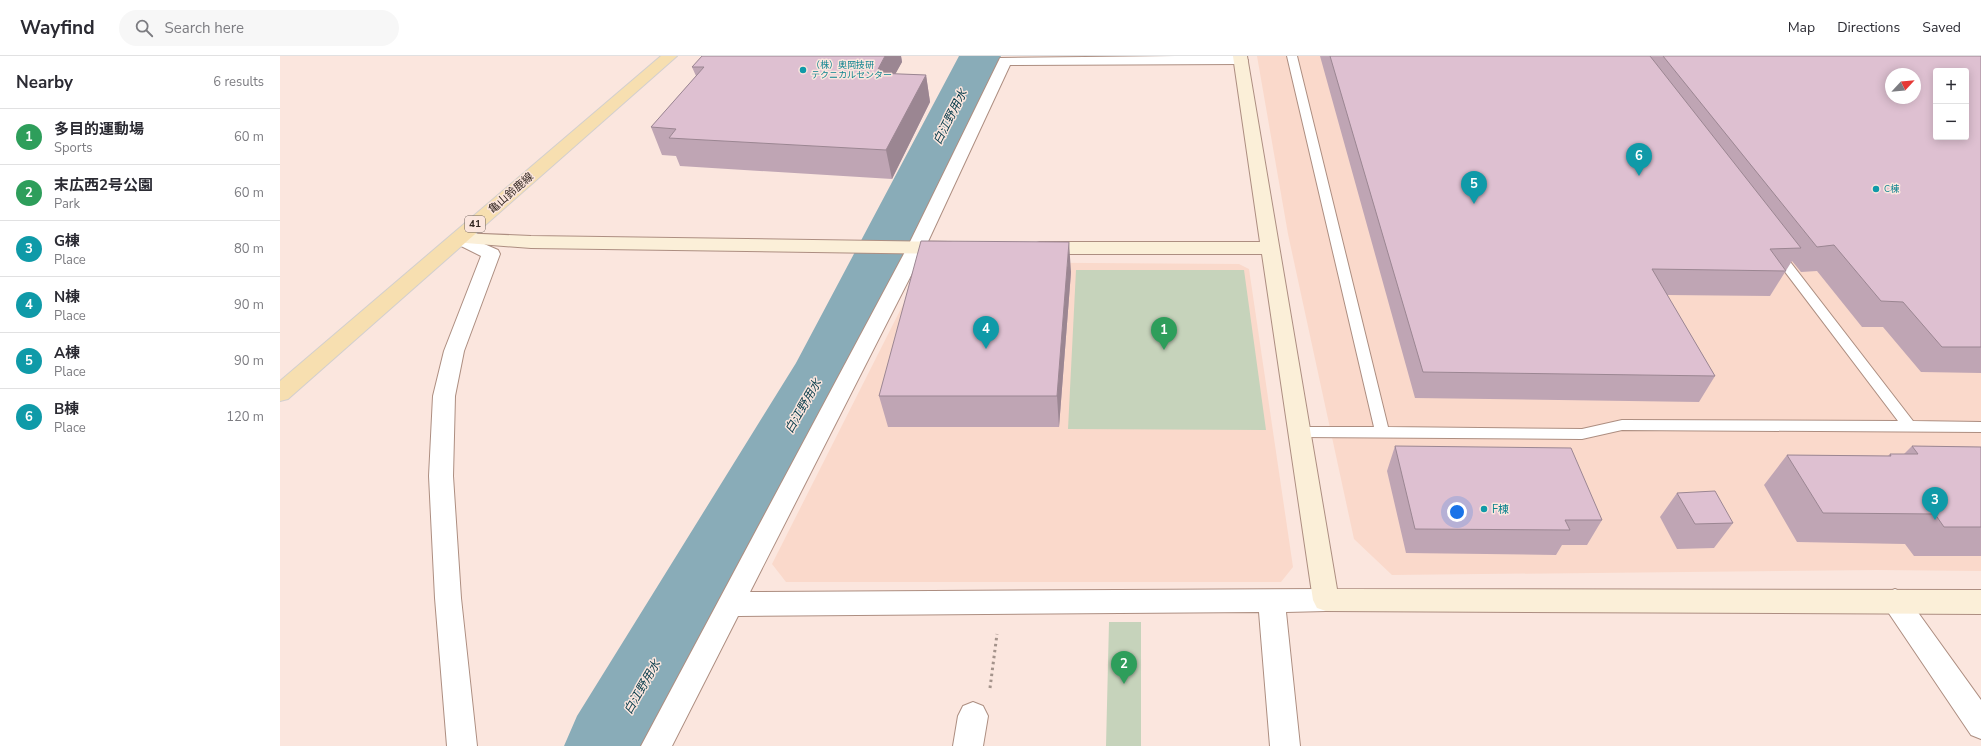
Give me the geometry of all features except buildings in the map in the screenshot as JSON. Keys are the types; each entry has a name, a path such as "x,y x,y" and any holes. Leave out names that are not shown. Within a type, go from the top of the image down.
{"main road":[{"name":"亀山鈴鹿線","path":"280,393 670,56"}],"street":[{"path":"656,746 730,604 1005,61 1241,58 1301,432 1326,600"},
{"path":"459,238 531,242 963,248"},
{"path":"459,238 491,254 454,351 444,396 441,476 448,598 462,746"},
{"path":"1026,248 1271,248"},
{"path":"730,604 1271,600 1981,602"},
{"path":"1271,600 1285,746"},
{"path":"1895,601 1981,725"},
{"path":"968,746 973,716"}],"lane":[{"path":"1292,56 1382,432"},
{"path":"1771,244 1909,426"},
{"path":"1301,432 1582,434 1622,425 1981,427"}],"path":[{"path":"973,716 987,714 1001,602"}],"shaded area":[{"path":"1257,56 1981,56 1981,571 1877,570 1392,575 1354,539 1288,234"},
{"path":"930,262 1239,264 1249,269 1293,567 1281,582 786,582 772,564 921,269"}],"green space":[{"path":"1076,270 1244,270 1266,430 1068,429"},
{"path":"1109,622 1141,622 1141,746 1106,746"}],"waterway":[{"name":"白江野用水","path":"608,746 825,367 980,56"}],"place":[{"name":"（株）奥岡技研 テクニカルセンター","path":"803,70"},
{"name":"B棟","path":"1639,176"},
{"name":"C棟","path":"1876,189"},
{"name":"A棟","path":"1474,204"},
{"name":"N棟","path":"986,349"},
{"name":"多目的運動場","path":"1164,350"},
{"name":"F棟","path":"1484,509"},
{"name":"G棟","path":"1935,520"},
{"name":"末広西2号公園","path":"1124,684"}]}
